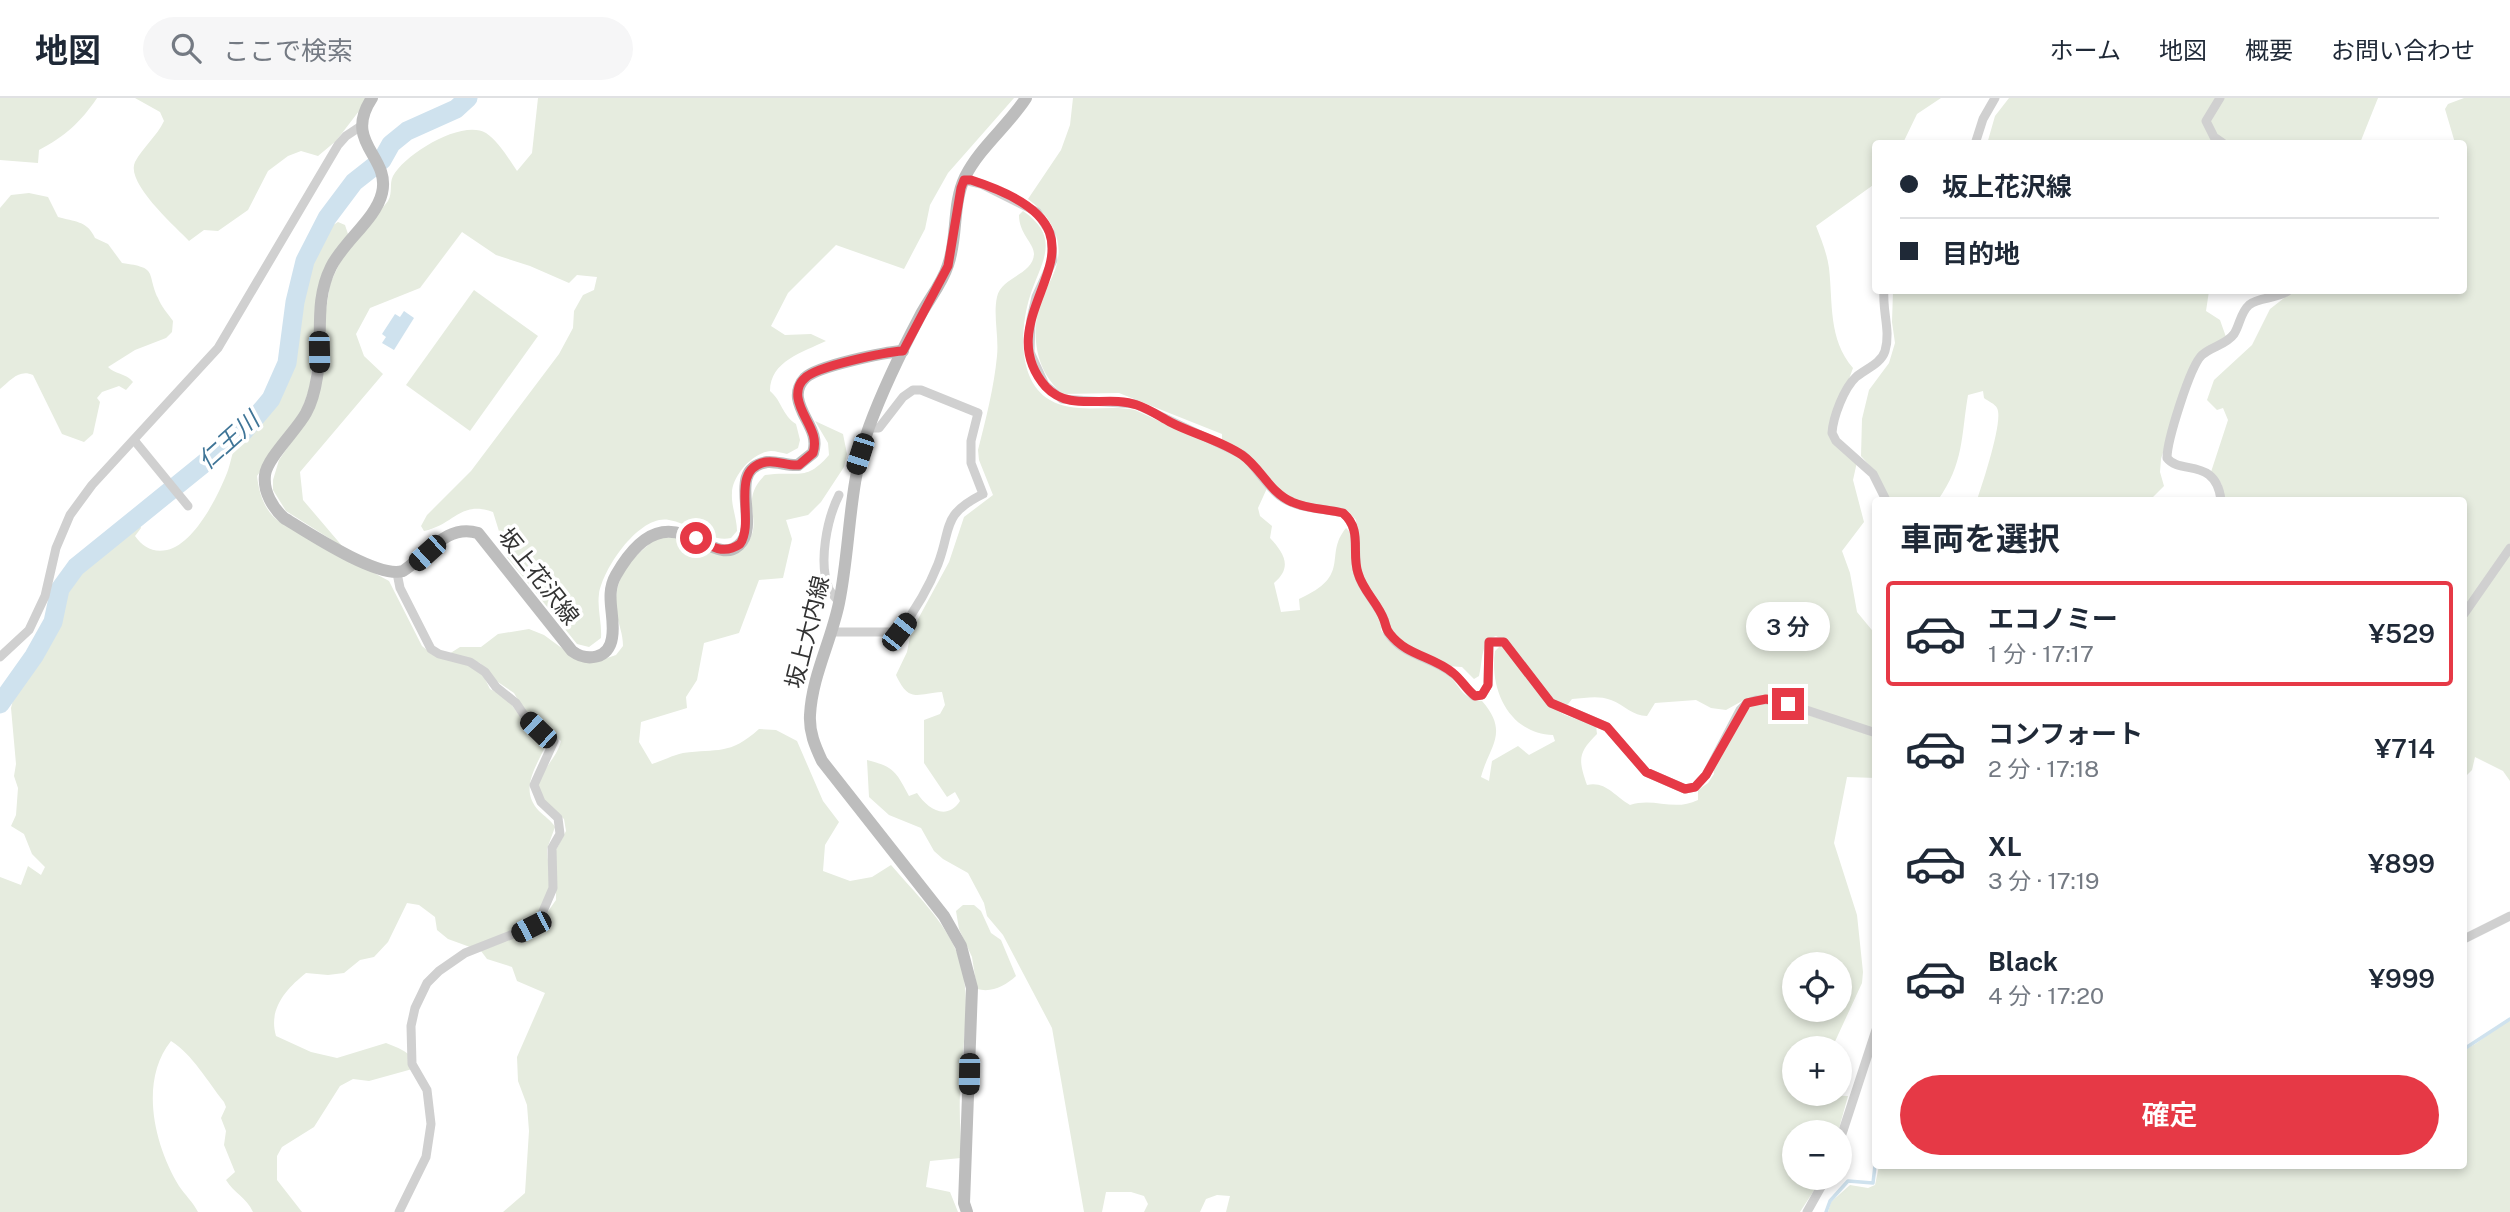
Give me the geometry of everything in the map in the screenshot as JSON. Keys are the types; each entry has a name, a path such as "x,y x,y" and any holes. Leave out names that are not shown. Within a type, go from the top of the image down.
{"main road":[{"path":"372,98 366,108 362,130 382,176 383,192 378,204 332,264 323,284 319,307 319,368 313,397 305,414 265,473 273,508 284,518 376,568 397,573"},
{"name":"坂上大内線","path":"967,1212 964,1203 972,988 961,946 944,916 833,777 815,745 810,719 811,696 833,632 847,552 852,490 869,428 903,351 948,266 964,180 981,153 1010,122 1026,98"},
{"name":"坂上花沢線","path":"397,573 414,564 451,533 469,530 478,533 572,651 583,658 604,654 613,637 609,605 611,584 632,552 648,536 663,530 678,531 720,550 736,547 745,537 748,525 744,489 749,474 767,462 799,465 813,453 815,436 798,399 798,391 804,378 885,352 903,351"}],"street":[{"path":"1976,140 1983,119 1996,98"},
{"path":"2217,140 2206,121 2220,98"},
{"path":"0,657 29,630 45,596 56,548 70,515 92,485 218,348 338,145 346,136 362,130"},
{"path":"964,180 981,184 1037,212 1051,234 1053,260 1037,297 1030,330 1030,352 1045,385 1062,399 1077,402 1117,401 1152,411 1170,423 1221,443 1243,455 1279,495 1293,503 1343,513 1355,530 1360,580 1384,619 1388,632 1407,651 1455,674 1464,688 1475,696 1482,695 1488,685 1489,642 1504,642 1551,703 1607,727 1646,772 1685,789 1695,787 1706,775 1740,710 1747,703 1756,700 1766,699 1788,704 1872,732"},
{"path":"1884,294 1884,319 1888,331 1885,352 1879,361 1852,381 1832,433 1836,441 1873,474 1884,497"},
{"path":"2221,497 2220,490 2211,477 2194,466 2176,465 2167,458 2188,382 2200,356 2234,334 2249,305 2284,294"},
{"path":"833,632 899,632 911,616 938,563 950,520 965,503 983,494 971,463 971,441 978,414 921,390 913,390 903,397 879,428 869,428"},
{"path":"134,440 188,506"},
{"path":"839,495 831,513 825,543 829,589 839,602"},
{"path":"2467,610 2510,548"},
{"path":"397,573 400,588 432,649 439,654 470,663 485,672 496,687 516,703 526,718 554,741 534,785 541,802 558,818 560,834 552,848 553,888 541,916 531,927 465,953 439,971 427,983 415,1008 411,1027 412,1063 427,1090 431,1124 426,1157 399,1212"},
{"path":"2467,938 2510,916"},
{"path":"1847,1120 1872,1042"},
{"path":"1807,1212 1819,1190"}],"shaded area":[{"path":"0,98 97,98 71,128 39,150 38,163 0,160"},
{"path":"135,98 369,98 336,141 318,156 301,151 288,156 268,171 248,210 218,231 204,230 189,241 153,204 137,181 135,162 164,121 160,112"},
{"path":"538,98 1014,98 948,173 930,205 925,229 904,269 836,245 788,293 771,326 785,335 811,334 826,341 789,359 771,381 770,391 796,424 800,440 798,448 787,454 764,452 745,466 733,486 732,503 737,531 731,538 716,538 669,520 658,520 635,534 615,558 602,583 599,594 601,638 589,647 577,644 507,557 493,512 473,509 434,528 424,531 421,526 427,515 471,471 559,354 573,328 574,311 583,295 594,290 597,277 577,275 569,283 496,255 462,232 420,288 370,308 356,334 364,356 383,374 300,472 303,500 343,547 286,511 273,490 279,460 310,415 330,284 341,260 388,201 391,182 399,167 435,141 463,131 476,130 486,133 495,141 517,171 532,153"},
{"path":"1073,98 1941,98 1917,114 1904,140 1872,140 1872,186 1816,226 1828,262 1835,333 1853,368 1829,434 1857,462 1853,480 1864,522 1842,551 1850,573 1857,612 1872,630 1872,729 1789,700 1744,700 1726,710 1711,708 1696,700 1655,703 1647,716 1637,714 1611,700 1592,697 1572,699 1565,708 1546,692 1516,651 1496,636 1487,642 1479,676 1474,679 1462,667 1447,666 1410,650 1395,635 1363,580 1356,520 1349,512 1299,501 1286,495 1273,484 1257,463 1222,440 1222,434 1119,393 1063,394 1046,375 1037,351 1036,338 1041,299 1057,264 1058,242 1051,223 1028,199 1061,150 1070,125"},
{"path":"2009,98 2216,98 2204,117 2216,140 1988,140 1995,116"},
{"path":"2222,98 2378,98 2361,140 2224,140 2218,137 2209,124"},
{"path":"2464,98 2510,98 2510,543 2467,604 2467,497 2224,497 2221,483 2211,472 2228,420 2223,408 2217,410 2207,400 2214,380 2252,345 2270,309 2289,294 2467,294 2467,140 2454,140 2445,109 2448,104"},
{"path":"29,193 48,197 58,217 84,225 95,238 108,244 122,263 146,269 159,301 173,321 172,332 166,338 135,350 108,367 133,382 126,390 119,386 102,392 97,398 100,402 93,434 84,442 62,434 33,375 19,374 0,389 0,208 11,195"},
{"path":"1023,211 1035,221 1045,241 1043,262 1030,296 1023,338 1027,367 1039,391 1050,400 1070,407 1135,410 1240,458 1268,486 1258,508 1260,516 1272,526 1270,538 1284,560 1283,571 1274,583 1281,612 1300,610 1299,599 1326,582 1332,573 1340,538 1346,528 1352,534 1351,552 1383,624 1381,630 1388,640 1441,670 1465,695 1482,701 1490,712 1495,722 1495,739 1481,777 1489,781 1492,761 1518,746 1529,755 1555,741 1553,735 1538,733 1525,727 1506,707 1495,680 1495,651 1501,645 1549,706 1596,726 1597,734 1586,746 1581,762 1587,785 1605,787 1630,805 1681,805 1698,800 1698,790 1708,783 1714,774 1713,767 1736,724 1747,710 1757,704 1774,704 1872,736 1872,778 1847,777 1834,843 1857,915 1863,972 1862,983 1852,1005 1852,952 1782,952 1782,1022 1844,1022 1838,1036 1782,1036 1782,1106 1845,1106 1841,1120 1782,1120 1782,1190 1814,1190 1800,1212 1226,1212 1230,1196 1217,1195 1206,1199 1200,1212 1144,1212 1148,1204 1144,1196 1131,1192 1106,1192 1102,1212 1084,1212 1052,1028 1003,935 987,916 984,903 968,873 934,851 921,828 889,815 869,797 867,760 889,768 909,796 917,793 931,808 949,811 960,801 955,792 947,797 924,763 924,720 940,714 945,705 942,692 914,695 905,690 896,675 907,652 911,632 949,562 964,517 993,495 979,460 978,450 996,368 997,297 1004,285 1028,267 1034,254 1021,228 1019,215"},
{"path":"338,222 345,225 348,234 317,297 310,387 300,415 257,476 261,496 270,513 280,522 389,581 422,646 432,654 474,667 483,675 490,689 507,698 528,728 538,735 544,749 533,773 530,796 539,811 555,827 547,849 550,886 541,909 526,925 470,947 448,939 437,930 435,917 419,905 407,903 388,942 374,957 360,960 344,973 306,973 280,1000 274,1017 276,1036 311,1052 337,1058 386,1043 409,1055 416,1068 369,1081 353,1079 340,1086 314,1127 282,1147 277,1156 277,1180 302,1212 253,1212 229,1184 226,1180 235,1172 224,1145 226,1131 221,1118 226,1107 224,1102 193,1061 171,1041 161,1057 155,1075 153,1094 157,1133 170,1170 198,1212 0,1212 0,877 21,885 28,866 41,875 45,867 32,854 24,834 11,826 16,815 18,788 14,776 16,764 11,708 17,684 38,656 59,619 65,593 80,571 128,529 139,523 141,528 135,536 138,540 149,548 162,551 177,546 186,539 203,519 223,483 237,442 264,416 290,370 308,268 324,233"},
{"path":"474,290 538,336 470,431 406,385"},
{"path":"1893,294 2209,294 2206,311 2220,320 2226,337 2211,347 2200,360 2183,390 2161,459 2160,472 2164,486 2153,497 1978,497 1998,425 1997,408 1984,398 1983,391 1968,395 1957,462 1940,497 1888,497 1871,467 1861,456 1862,419 1869,390 1889,363 1895,343"},
{"path":"815,421 843,434 847,454 844,467 821,502 808,515 786,520 792,539 783,578 759,580 739,633 704,643 697,680 686,697 687,708 641,722 639,742 652,764 683,753 731,747 749,738 759,729 776,730 797,741 823,801 839,822 825,845 823,871 850,881 872,877 891,865 945,930 958,955 965,989 960,1101 961,1158 930,1161 926,1187 950,1192 958,1212 503,1212 525,1193 529,1131 527,1105 518,1081 517,1057 545,993 517,981 512,967 487,959 481,951 528,932 544,917 556,900 556,850 566,831 564,819 537,794 540,779 561,741 525,712 514,693 495,680 480,663 449,654 460,647 481,647 498,634 529,629 544,635 578,660 595,662 616,655 623,646 617,615 617,590 632,561 658,537 692,541 719,555 732,555 739,551 753,532 752,496 765,475 807,472 821,464 829,455 828,443"},
{"path":"2510,554 2510,781 2503,771 2475,757 2472,770 2467,775 2467,615"},
{"path":"963,905 974,905 981,911 991,933 1001,940 1016,976 1003,986 988,990 977,989 972,957 959,929 956,911"},
{"path":"2510,1020 2510,1212 1828,1212 1831,1202 1844,1190 1852,1190 1852,1185 1868,1188 1875,1185 1878,1169 2467,1169 2467,1048"}],"water":[{"path":"404,311 414,318 394,350 382,343 386,337 382,334 395,314 400,317"}],"waterway":[{"name":"仁王川","path":"0,704 34,656 53,622 60,589 76,567 244,431 271,399 287,363 295,302 305,261 327,218 354,182 382,160 391,144 407,131 456,109 468,98"},
{"path":"2467,1047 2510,1019"},
{"path":"1826,1212 1830,1201 1848,1181 1873,1183 1875,1169"}],"route":[{"path":"696,538 720,550 736,547 745,537 748,525 744,489 749,474 754,468 767,462 799,465 813,453 815,436 798,399 798,391 804,378 885,352 903,351 948,266 961,188 964,180 971,180 1037,212 1051,234 1053,260 1037,297 1030,330 1030,352 1045,385 1062,399 1077,402 1117,401 1152,411 1170,423 1221,443 1243,455 1279,495 1293,503 1343,513 1349,518 1356,533 1357,570 1360,580 1384,619 1388,632 1407,651 1455,674 1464,688 1475,696 1482,695 1488,685 1489,642 1504,642 1551,703 1607,727 1646,772 1685,789 1695,787 1706,775 1740,710 1747,703 1766,699 1788,704"}]}
